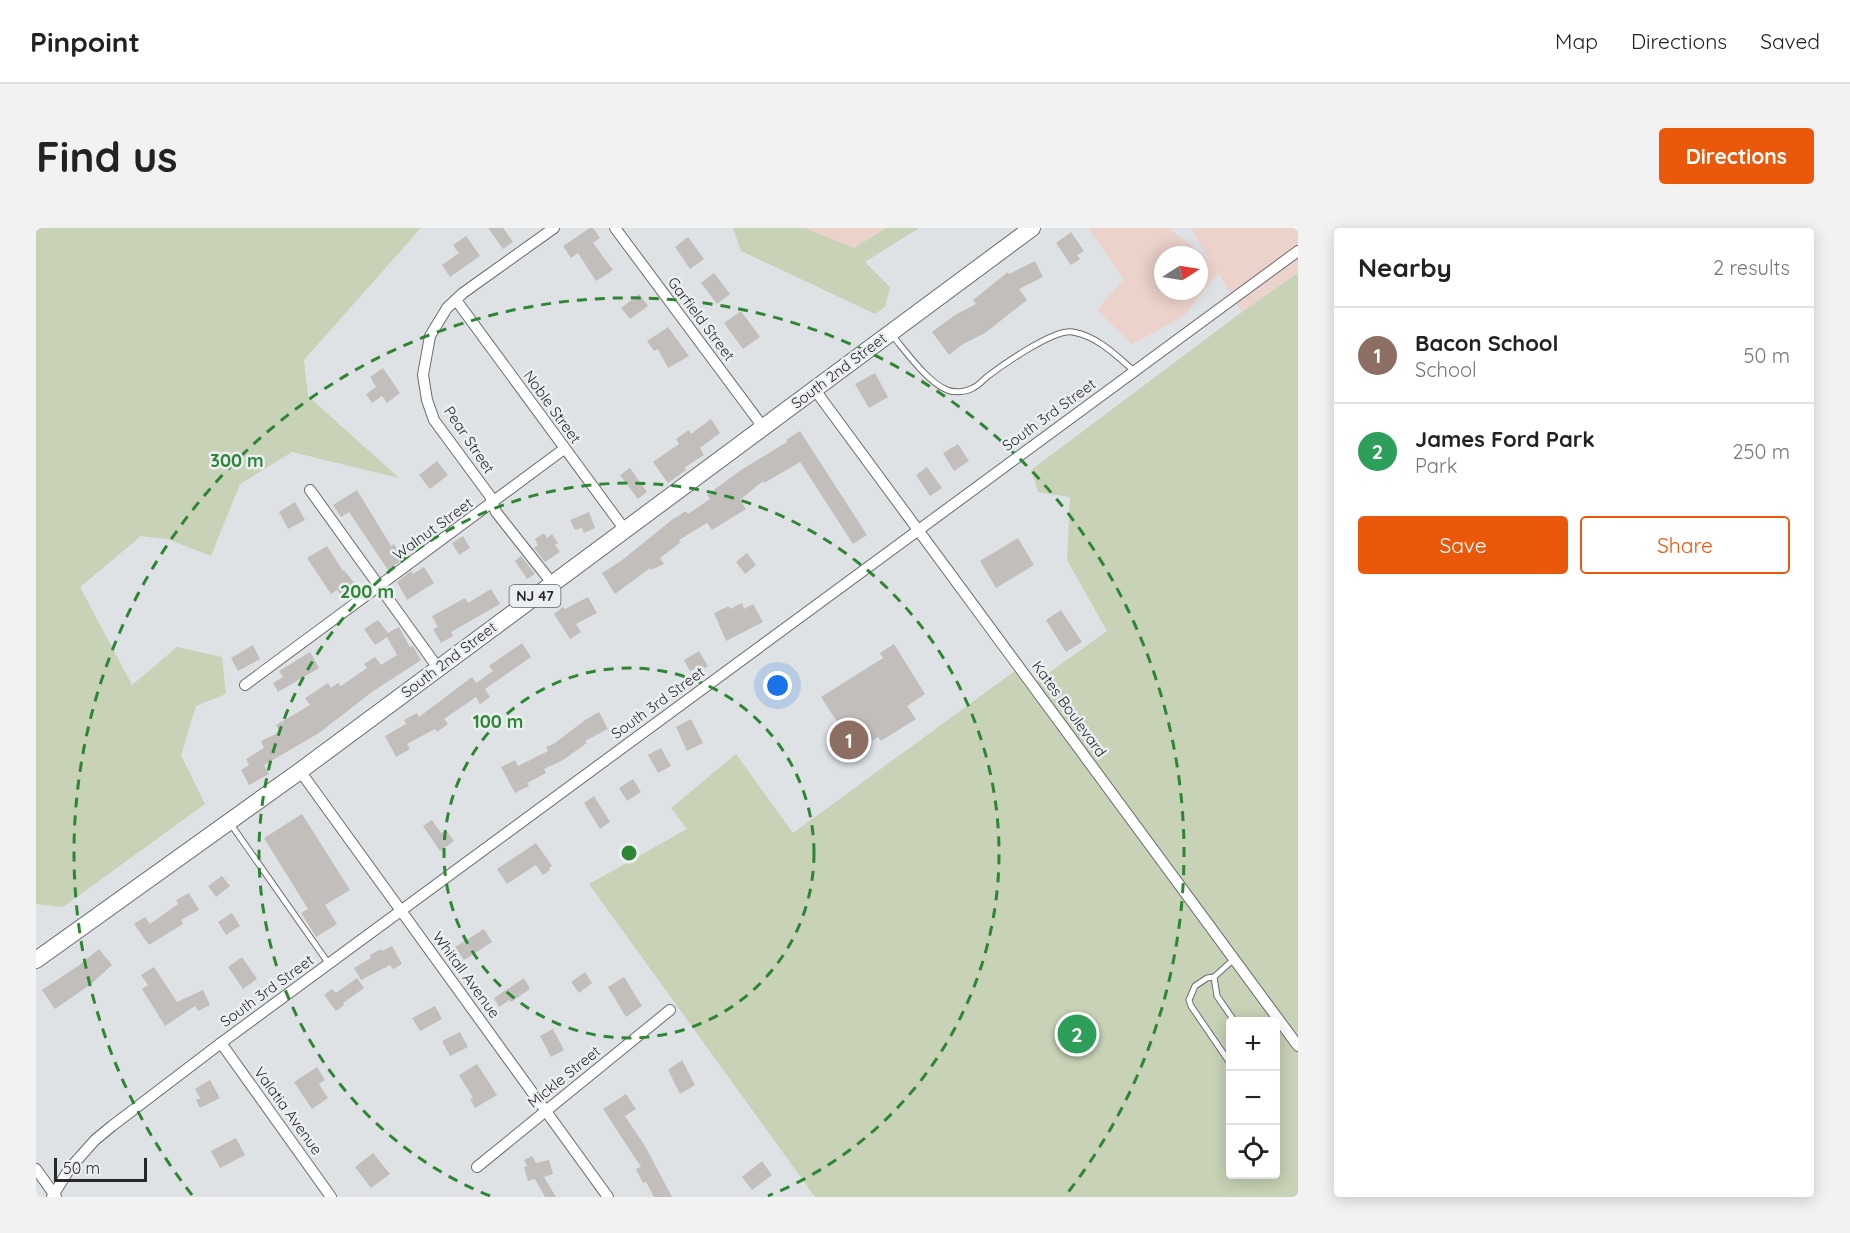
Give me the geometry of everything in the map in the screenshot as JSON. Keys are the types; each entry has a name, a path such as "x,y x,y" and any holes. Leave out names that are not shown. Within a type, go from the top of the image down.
{"main road":[{"name":"South 2nd Street","path":"36,960 300,771 1032,228"}],"street":[{"name":"Pear Street","path":"552,583 496,512 490,496 434,420 424,387 423,375 430,336 438,320 456,300 554,228"},
{"name":"Garfield Street","path":"615,228 764,427"},
{"name":"South 3rd Street","path":"54,1196 70,1168 95,1140 221,1043 1298,251"},
{"name":"Noble Street","path":"456,300 625,530"},
{"name":"Kates Boulevard","path":"815,390 1298,1046"},
{"name":"Walnut Street","path":"245,685 493,504 564,449"},
{"path":"310,490 438,668"},
{"name":"Whitall Avenue","path":"300,771 608,1197"},
{"name":"Mickle Street","path":"477,1167 670,1010"},
{"name":"Valatia Avenue","path":"221,1043 331,1197"},
{"path":"36,1169 54,1196"}],"lane":[{"path":"890,333 933,380 947,391 960,392 973,388 1029,349 1053,336 1070,331 1084,335 1100,344 1134,371"},
{"path":"229,822 329,964"},
{"path":"1226,1057 1189,1000 1195,986 1214,976 1234,959"},
{"path":"1214,976 1217,996 1232,1017"}],"shaded area":[{"path":"805,228 886,228 854,248"},
{"path":"1088,228 1169,228 1191,246 1154,246 1154,300 1197,300 1183,317 1132,344 1097,310 1124,279"},
{"path":"1191,228 1298,228 1298,273 1242,312 1218,273 1208,286 1208,259 1210,261 1208,246 1201,246"}],"green space":[{"path":"36,228 421,228 304,360 308,396 399,478 292,452 240,484 211,556 167,539 141,536 80,587 132,685 177,647 222,657 226,694 196,706 181,755 205,804 63,907 36,904"},
{"path":"733,228 805,228 854,248 886,228 919,228 865,262 890,287 885,307 875,314 741,251"},
{"path":"1298,273 1298,1197 815,1197 589,884 687,829 671,808 736,754 793,833 1019,668 1032,685 1107,631 1067,560 1070,497 1038,492 1031,470 1242,312"}],"building":[{"path":"488,228 503,228 513,242 503,249"},
{"path":"593,228 600,238 593,243 613,270 596,281 578,253 571,258 563,246"},
{"path":"1071,232 1084,251 1077,255 1080,259 1071,265 1056,243"},
{"path":"466,236 480,256 450,277 442,265 459,253 453,245"},
{"path":"688,237 704,259 690,269 675,247"},
{"path":"1035,261 1043,277 1019,289 1027,300 985,333 963,344 949,355 932,332 955,315 976,304 973,300 1008,272 1009,274"},
{"path":"714,273 730,294 717,304 701,283"},
{"path":"639,294 648,306 630,319 621,308"},
{"path":"741,311 760,337 743,349 724,323"},
{"path":"668,327 689,356 668,368 658,349 654,351 647,341"},
{"path":"383,368 400,393 387,403 382,396 372,403 366,394 376,387 370,377"},
{"path":"875,373 888,397 869,408 855,384"},
{"path":"711,419 720,433 700,448 704,455 684,468 686,470 668,483 653,462 679,444 676,439 689,430 691,434"},
{"path":"800,431 867,535 853,544 800,462 764,483 763,481 740,500 746,509 712,530 707,523 679,540 681,542 660,558 664,564 651,570 650,568 615,594 602,573 621,561 673,519 686,511 688,514 710,499 707,495"},
{"path":"958,444 969,461 954,471 943,453"},
{"path":"437,461 448,475 430,489 419,475"},
{"path":"927,467 942,488 930,496 916,475"},
{"path":"630,468 647,492 638,499 620,475"},
{"path":"357,490 391,546 394,544 403,559 388,570 349,512 341,517 333,505"},
{"path":"295,502 305,520 288,529 279,512"},
{"path":"589,512 595,528 584,533 582,528 575,530 570,520"},
{"path":"544,533 547,538 552,534 558,543 555,545 560,552 545,562 534,548 538,545 535,539"},
{"path":"463,536 470,548 459,555 452,543"},
{"path":"1018,538 1034,565 996,588 980,561"},
{"path":"327,546 343,571 356,585 342,596 337,590 331,594 307,558"},
{"path":"747,553 756,565 745,574 736,562"},
{"path":"521,556 535,574 527,579 515,561"},
{"path":"424,567 434,583 407,600 397,582 411,571 413,574"},
{"path":"491,589 500,604 451,632 453,636 441,643 433,629 438,627 432,616 465,598 468,603"},
{"path":"588,597 597,613 576,624 581,632 570,639 554,614 563,607 565,609"},
{"path":"742,603 744,609 753,604 763,622 726,641 714,613"},
{"path":"1061,610 1082,642 1066,652 1046,620"},
{"path":"378,620 388,633 399,627 410,647 413,646 421,660 372,692 319,733 264,765 269,774 249,785 241,770 249,765 246,759 264,748 261,741 280,732 276,725 310,705 305,698 328,683 331,688 338,683 341,686 367,668 364,664 375,657 381,665 397,655 387,637 375,645 364,629"},
{"path":"522,643 531,657 485,689 490,697 480,704 476,697 444,719 448,724 437,732 435,729 407,744 410,749 396,757 385,736 406,724 404,720 417,713 419,717 472,677 476,683 493,671 489,666"},
{"path":"894,644 925,694 907,706 916,719 881,741 878,737 856,751 821,697 883,658 880,653"},
{"path":"253,645 260,659 238,671 231,658"},
{"path":"699,651 708,666 700,671 698,667 690,671 684,660"},
{"path":"310,652 319,668 278,692 273,683 283,677 279,671"},
{"path":"599,712 608,729 585,741 587,743 563,760 544,769 546,773 527,783 529,786 515,793 501,767 515,760 518,766 548,751 546,747"},
{"path":"691,719 703,743 687,751 676,727"},
{"path":"661,748 671,766 658,773 648,755"},
{"path":"633,779 641,792 627,801 619,788"},
{"path":"594,796 610,822 600,829 584,803"},
{"path":"302,814 350,890 325,905 337,924 316,937 301,913 308,909 264,838"},
{"path":"432,820 441,833 446,830 454,841 440,851 423,826"},
{"path":"536,843 552,866 550,870 543,875 536,865 507,884 497,869"},
{"path":"222,876 230,886 216,897 208,886"},
{"path":"189,893 199,910 181,920 183,924 149,945 134,924 145,917 150,924 178,904 176,900"},
{"path":"232,913 240,926 226,935 218,922"},
{"path":"484,929 492,942 464,960 455,947"},
{"path":"392,946 402,964 393,969 390,965 361,980 354,968 371,958 370,955"},
{"path":"99,949 112,965 91,984 55,1009 42,990"},
{"path":"242,957 257,979 243,989 228,967"},
{"path":"154,967 177,1002 203,990 210,1005 198,1011 195,1006 165,1026 142,989 148,985 141,975"},
{"path":"585,972 592,983 579,993 571,982"},
{"path":"624,977 642,1006 626,1017 608,987"},
{"path":"357,978 364,988 336,1011 324,995 332,989 336,993"},
{"path":"524,978 530,989 499,1007 494,998"},
{"path":"435,1006 442,1019 420,1031 412,1018"},
{"path":"553,1029 564,1050 551,1057 540,1036"},
{"path":"460,1032 468,1047 450,1056 442,1041"},
{"path":"682,1060 695,1085 680,1094 668,1070"},
{"path":"477,1064 497,1095 475,1108 470,1099 473,1098 459,1075"},
{"path":"317,1067 325,1080 319,1084 328,1098 312,1109 294,1082"},
{"path":"210,1080 220,1098 200,1108 196,1100 200,1098 195,1089"},
{"path":"626,1094 636,1109 625,1116 645,1146 672,1197 654,1197 646,1182 643,1183 636,1169 641,1167 603,1109"},
{"path":"236,1138 245,1155 220,1168 211,1151"},
{"path":"373,1153 390,1174 371,1188 355,1167"},
{"path":"532,1156 536,1163 549,1160 553,1174 544,1177 556,1197 545,1197 535,1179 528,1181 524,1167 527,1166 524,1160"},
{"path":"762,1161 772,1175 752,1190 742,1177"}],"place":[{"name":"Bacon School","path":"849,740"},
{"name":"James Ford Park","path":"1077,1034"}]}
